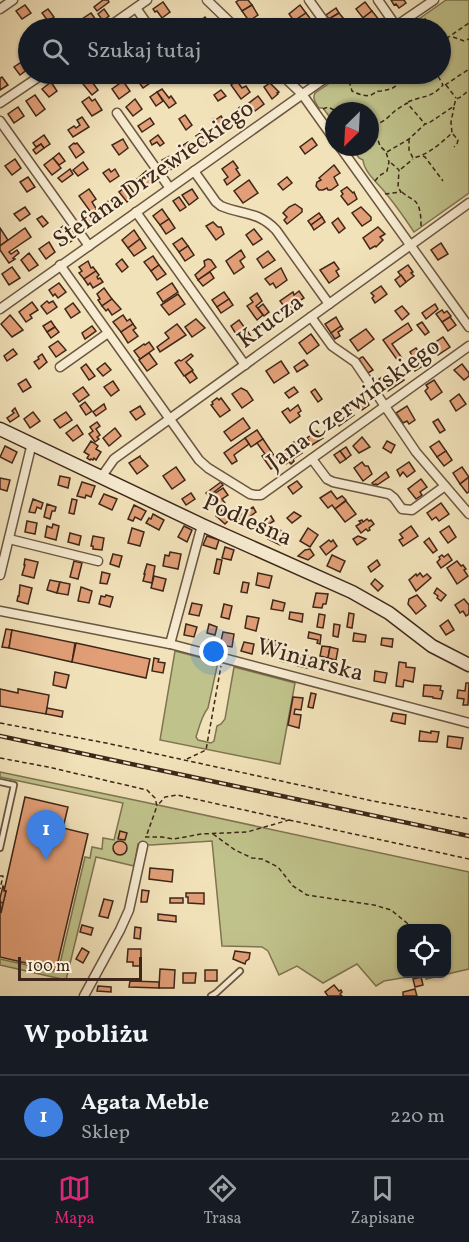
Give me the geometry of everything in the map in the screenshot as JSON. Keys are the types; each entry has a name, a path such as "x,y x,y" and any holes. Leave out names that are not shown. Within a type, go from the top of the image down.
{"street":[{"path":"0,9 13,0"},
{"path":"121,18 147,0"},
{"path":"207,0 226,18"},
{"path":"309,0 322,18"},
{"path":"378,0 389,18"},
{"path":"408,18 434,0"},
{"path":"136,8 143,18"},
{"path":"0,104 29,84"},
{"path":"292,84 302,94 325,126"},
{"name":"Stefana Drzewieckiego","path":"0,309 316,84"},
{"path":"117,113 169,187"},
{"path":"0,121 88,246"},
{"path":"347,156 469,327"},
{"path":"194,171 221,206 260,217 268,222 329,304"},
{"name":"Krucza","path":"102,476 114,459 469,203"},
{"path":"136,212 245,365"},
{"path":"60,265 168,419"},
{"path":"311,317 332,346 355,362 416,452 469,514"},
{"path":"60,367 108,333"},
{"name":"Jana Czerwińskiego","path":"168,419 199,460 208,468 250,494 261,495 469,346"},
{"name":"Podleśna","path":"0,429 202,525 359,595 389,613 432,646 469,665"},
{"path":"0,574 2,556 9,539 32,443"},
{"path":"312,459 327,479 389,494 402,510 412,510 446,486"},
{"path":"170,644 202,525"},
{"path":"9,539 98,561"},
{"name":"Winiarska","path":"0,611 170,644 469,723"},
{"path":"84,996 129,910 143,846"}],"lane":[{"path":"0,782 14,785 0,848"},
{"path":"211,996 240,971"}],"path":[{"path":"469,23 452,36 464,41 469,39"},
{"path":"451,81 469,69"},
{"path":"350,84 352,91 369,96 380,91 391,90 398,84"},
{"path":"379,124 411,100 429,96 444,85 456,99"},
{"path":"456,99 469,90"},
{"path":"454,147 458,140 452,134 451,122 456,99"},
{"path":"407,103 425,124"},
{"path":"386,152 409,139 425,124 454,106"},
{"path":"399,170 413,158 422,156 452,134"},
{"path":"409,139 409,150 413,158"},
{"path":"374,182 378,176 387,171 389,162 386,152 379,143"},
{"path":"422,156 443,181"},
{"path":"389,162 399,170"},
{"path":"399,170 398,187 407,197 414,200 419,208 422,228"},
{"path":"386,194 401,192"},
{"path":"186,759 206,750 222,658"},
{"path":"0,723 186,759 373,801 469,819"},
{"path":"0,758 147,790 155,798 157,806"},
{"path":"289,820 247,832 201,834 174,839 145,837 157,806 165,797 177,795 469,859"},
{"path":"212,834 235,850 278,867 293,886 307,895 374,905 391,910 408,924"},
{"path":"0,876 3,876 0,890"}],"green space":[{"path":"446,0 469,0 469,193 414,232 369,174 363,160 358,156 379,156 379,102 325,102 325,111 319,108 314,95 328,84 451,84 451,18 420,18"},
{"path":"175,651 218,662 208,708 196,737 198,740 211,743 214,741 217,726 225,719 234,667 295,683 280,764 160,740"},
{"path":"0,772 469,872 469,969 451,973 451,924 397,924 397,978 402,978 384,981 376,986 357,964 323,983 297,966 279,975 268,951 262,947 222,946 212,841 138,844 134,866 96,857 66,980 0,965 0,959 58,972 85,857 90,858 92,847 102,849 103,838 114,840 123,803 0,777"}],"building":[{"path":"103,0 109,2 97,11 94,7"},
{"path":"248,0 252,5 242,11 236,2"},
{"path":"391,0 404,0 406,3 399,8"},
{"path":"163,2 170,12 162,18 153,9"},
{"path":"365,2 372,11 363,18 356,9"},
{"path":"25,5 31,13 21,18 16,11"},
{"path":"252,5 258,15 247,18 242,11"},
{"path":"300,5 306,13 298,18 292,18 289,14"},
{"path":"336,8 339,13 331,18 326,15"},
{"path":"48,9 54,17 46,18 42,13"},
{"path":"104,9 109,16 101,18 98,14"},
{"path":"372,11 378,18 363,18"},
{"path":"91,13 95,18 84,18"},
{"path":"306,13 310,18 298,18"},
{"path":"339,13 343,18 331,18"},
{"path":"2,77 8,85 0,90 0,78"},
{"path":"52,84 57,91 49,97 42,89"},
{"path":"83,84 94,84 98,90 92,95"},
{"path":"119,84 125,84 130,91 119,99 112,89"},
{"path":"239,84 242,88 246,86 250,92 241,99 231,85"},
{"path":"271,84 279,92 272,99 264,87"},
{"path":"162,89 176,103 169,108 157,92"},
{"path":"221,90 226,96 218,101 214,95"},
{"path":"157,92 163,101 156,106 150,97"},
{"path":"35,95 45,109 36,116 26,101"},
{"path":"258,96 264,104 255,111 249,103"},
{"path":"89,97 92,101 95,99 102,110 92,116 82,102"},
{"path":"135,99 142,109 133,116 126,107"},
{"path":"18,107 24,116 14,123 8,114"},
{"path":"240,107 247,116 238,123 231,114"},
{"path":"185,115 192,125 186,130 179,119"},
{"path":"221,116 229,128 220,134 211,121"},
{"path":"82,117 89,127 73,137 68,130 80,125 77,120"},
{"path":"150,118 154,124 142,132 138,126"},
{"path":"205,130 213,141 204,147 196,136"},
{"path":"44,135 50,144 44,148 41,144 36,147 33,143"},
{"path":"158,135 164,143 160,146 157,142 152,145 150,141"},
{"path":"312,138 317,145 305,154 300,147"},
{"path":"123,139 128,148 119,155 112,145"},
{"path":"188,142 196,153 187,159 179,148"},
{"path":"77,143 84,152 76,158 69,147"},
{"path":"41,144 44,148 36,154 33,150"},
{"path":"59,153 65,161 59,165 53,158"},
{"path":"172,155 179,165 170,170 162,160"},
{"path":"53,158 61,168 52,175 44,165"},
{"path":"15,159 21,168 12,175 5,166"},
{"path":"233,161 240,175 227,185 224,180 228,177 222,169"},
{"path":"83,162 88,169 78,176 73,170"},
{"path":"334,165 340,173 334,177 338,185 331,190 327,188 319,190 316,186 321,180 319,178"},
{"path":"70,169 73,174 62,182 58,178"},
{"path":"109,169 111,172 115,169 119,176 110,182 103,173"},
{"path":"146,171 153,181 144,189 137,179"},
{"path":"28,177 35,187 27,192 20,182"},
{"path":"287,177 292,183 283,190 278,184"},
{"path":"249,180 258,193 243,203 234,191"},
{"path":"128,185 136,195 127,202 119,192"},
{"path":"347,187 354,192 357,199 348,205 341,196 343,194 341,191"},
{"path":"89,189 96,199 92,202 97,210 92,214 79,196"},
{"path":"192,189 198,198 189,205 182,195"},
{"path":"179,197 186,207 180,211 173,201"},
{"path":"111,199 118,208 109,215 102,206"},
{"path":"295,204 302,209 302,212 287,224 284,220 287,217 283,213"},
{"path":"25,207 30,214 20,221 14,214"},
{"path":"361,207 371,217 371,220 362,226 352,213"},
{"path":"162,209 169,219 160,225 153,216"},
{"path":"96,210 99,214 95,218 98,222 89,228 82,219"},
{"path":"319,213 322,217 311,225 308,221"},
{"path":"42,216 48,223 43,227 37,219"},
{"path":"322,217 325,222 314,230 311,225"},
{"path":"338,218 345,228 339,233 332,223"},
{"path":"169,219 175,228 166,234 160,225"},
{"path":"213,222 221,227 224,234 216,240 206,226"},
{"path":"63,226 73,240 64,246 58,238 62,235 58,230"},
{"path":"378,227 385,234 380,237 383,240 370,249 363,238"},
{"path":"0,228 8,240 0,246"},
{"path":"25,228 31,237 9,252 11,254 17,250 19,253 9,263 0,250 0,246"},
{"path":"254,229 262,239 253,245 246,235"},
{"path":"134,230 140,239 128,248 122,240"},
{"path":"182,238 188,246 179,252 173,244"},
{"path":"140,239 146,248 134,256 128,248"},
{"path":"49,242 55,252 46,259 39,249"},
{"path":"441,243 448,254 438,260 431,250"},
{"path":"188,246 194,255 185,261 179,252"},
{"path":"241,250 245,257 240,261 244,267 234,274 226,261"},
{"path":"268,251 275,260 263,268 257,259"},
{"path":"29,253 38,265 29,271 21,260"},
{"path":"153,256 159,265 151,271 144,262"},
{"path":"122,259 128,267 122,272 116,264"},
{"path":"208,259 216,267 198,280 195,275 205,266 204,261"},
{"path":"88,261 91,268 93,267 96,271 84,279 79,273 82,271 79,267"},
{"path":"334,262 339,269 336,271 339,276 329,283 320,270"},
{"path":"159,265 166,274 157,280 151,271"},
{"path":"408,265 414,276 406,282 398,272"},
{"path":"12,267 20,278 9,285 2,274"},
{"path":"281,268 287,280 276,288 273,283 270,285 265,279"},
{"path":"96,271 99,275 98,279 100,278 103,282 93,288 84,279"},
{"path":"210,272 214,278 203,286 198,280"},
{"path":"401,275 406,282 400,287 395,280"},
{"path":"59,283 66,292 58,298 55,294 53,296 49,290"},
{"path":"172,283 178,292 163,302 157,293"},
{"path":"381,286 387,294 375,303 371,293"},
{"path":"104,288 112,299 102,306 97,294"},
{"path":"299,291 304,298 291,306 293,310 289,313 280,301 293,292 294,295"},
{"path":"224,292 229,299 217,307 212,300"},
{"path":"257,293 262,301 256,306 263,315 257,320 247,306 253,302 250,298"},
{"path":"178,294 185,304 169,315 161,305"},
{"path":"112,299 121,309 112,315 102,306"},
{"path":"229,299 233,305 221,313 217,307"},
{"path":"47,301 49,303 53,301 57,307 47,314 41,306"},
{"path":"32,302 38,310 30,315 32,318 26,322 19,312"},
{"path":"73,303 80,312 71,318 65,309"},
{"path":"263,304 269,312 264,316 258,308"},
{"path":"435,304 438,309 426,319 422,313"},
{"path":"402,306 409,314 402,320 395,311"},
{"path":"442,310 444,313 447,311 451,316 442,322 436,314"},
{"path":"10,315 23,330 12,337 1,324"},
{"path":"123,315 133,324 121,332 113,322"},
{"path":"336,317 341,326 331,333 325,324"},
{"path":"450,317 456,325 448,331 442,322"},
{"path":"196,319 205,328 192,337 185,327"},
{"path":"239,320 245,328 236,334 231,326"},
{"path":"51,321 55,327 47,332 43,326"},
{"path":"422,322 429,332 425,335 417,325"},
{"path":"408,323 412,330 392,344 402,358 398,361 383,340"},
{"path":"133,324 136,328 133,330 138,336 128,343 121,332"},
{"path":"177,324 186,335 160,352 157,347 169,338 165,333"},
{"path":"92,326 96,331 85,339 82,333"},
{"path":"341,326 343,329 338,332 340,336 335,339 331,333"},
{"path":"55,327 59,332 51,338 47,332"},
{"path":"245,328 252,338 244,345 236,334"},
{"path":"366,329 374,339 358,351 350,340"},
{"path":"311,334 319,345 307,354 299,343"},
{"path":"443,337 450,347 438,355 431,345"},
{"path":"58,341 66,350 56,357 49,347"},
{"path":"149,342 154,349 140,359 134,351"},
{"path":"416,348 427,363 415,371 409,362 414,358 410,352"},
{"path":"13,349 17,354 7,361 4,356"},
{"path":"149,353 157,364 147,371 139,360"},
{"path":"42,354 47,362 39,369 34,362"},
{"path":"191,354 193,356 186,362 193,370 184,376 175,363"},
{"path":"363,357 373,370 368,373 359,359"},
{"path":"304,360 308,365 297,372 294,367"},
{"path":"281,361 289,373 274,383 266,371"},
{"path":"105,363 111,370 103,376 97,369"},
{"path":"86,364 95,376 89,380 81,368"},
{"path":"462,364 469,373 464,380 454,370"},
{"path":"192,371 197,378 190,383 185,376"},
{"path":"399,373 404,380 388,391 379,379 387,374 390,379"},
{"path":"26,379 31,387 23,392 18,384"},
{"path":"434,380 442,392 431,400 425,391 428,388 426,385"},
{"path":"113,381 119,390 111,396 104,387"},
{"path":"83,387 89,395 79,402 73,394"},
{"path":"294,387 298,392 289,398 285,393"},
{"path":"241,388 247,391 253,400 242,408 232,394"},
{"path":"315,389 322,399 318,402 311,392"},
{"path":"459,394 466,404 456,411 450,401"},
{"path":"217,398 219,400 221,398 230,410 220,417 211,405"},
{"path":"365,398 369,405 362,410 357,403"},
{"path":"85,402 92,411 86,415 80,406"},
{"path":"104,404 106,409 96,416 93,412"},
{"path":"298,405 301,411 298,413 300,416 290,423 282,412 288,408 290,411"},
{"path":"140,406 145,414 136,420 130,412"},
{"path":"407,406 415,420 409,424 407,421 403,423 396,413"},
{"path":"348,407 354,415 339,426 333,417"},
{"path":"15,408 19,416 10,422 7,418 14,413 12,411"},
{"path":"33,412 40,421 30,428 24,419"},
{"path":"66,412 72,420 60,428 54,420"},
{"path":"243,418 250,428 231,441 224,432"},
{"path":"438,419 445,430 440,433 433,422"},
{"path":"97,422 100,426 96,429 100,435 95,442 89,434 93,431 90,427"},
{"path":"77,425 83,434 73,441 66,433"},
{"path":"115,428 121,436 109,446 103,438"},
{"path":"257,430 263,439 251,447 245,438"},
{"path":"317,431 323,438 312,445 307,438"},
{"path":"362,437 370,447 359,453 353,446"},
{"path":"245,438 249,444 234,455 237,461 232,464 224,453"},
{"path":"263,439 279,463 271,469 262,456 265,454 257,443"},
{"path":"91,441 98,446 96,449 101,452 96,460 87,458 89,455 84,452"},
{"path":"387,441 395,445 391,453 383,448"},
{"path":"439,441 446,451 437,457 430,447"},
{"path":"294,442 302,453 293,459 291,464 289,462 286,464 281,453 284,451 286,453 292,448 289,445"},
{"path":"5,446 17,452 12,463 0,457"},
{"path":"346,447 351,455 346,459 340,451"},
{"path":"340,451 346,459 340,463 334,455"},
{"path":"446,451 452,460 444,466 437,457"},
{"path":"140,456 148,466 137,474 129,463"},
{"path":"362,462 368,466 372,474 363,481 354,468"},
{"path":"409,462 415,471 407,477 403,472 400,476 397,470"},
{"path":"176,467 185,480 172,489 163,476"},
{"path":"462,467 469,477 460,484 453,473"},
{"path":"386,472 389,477 377,485 372,483"},
{"path":"60,476 70,478 68,488 58,485"},
{"path":"469,477 469,492 467,493 460,484"},
{"path":"0,478 10,480 7,491 0,489"},
{"path":"421,479 427,487 416,499 408,489"},
{"path":"297,481 302,487 293,494 288,487"},
{"path":"82,482 95,486 91,497 77,496"},
{"path":"221,482 223,485 209,496 206,493"},
{"path":"223,488 228,495 222,499 225,503 218,507 211,496"},
{"path":"331,491 337,499 342,496 346,500 335,509 332,505 328,508 320,498"},
{"path":"191,493 195,499 186,505 182,499"},
{"path":"104,494 117,499 112,510 99,504"},
{"path":"33,499 43,503 41,509 37,507 35,513 29,512"},
{"path":"72,499 77,500 74,514 69,513"},
{"path":"346,501 356,514 345,522 335,509"},
{"path":"441,503 449,514 439,521 436,517 432,520 427,513"},
{"path":"47,504 56,507 50,519 44,517"},
{"path":"134,505 146,511 141,520 135,517 133,521 128,519"},
{"path":"253,507 256,512 242,522 238,517"},
{"path":"222,510 231,518 225,524 216,516"},
{"path":"294,512 301,516 292,523 287,518"},
{"path":"153,514 164,520 159,530 146,523"},
{"path":"271,516 274,521 264,527 261,522"},
{"path":"367,519 374,524 369,528 370,530 366,529 361,533 356,526 361,523 359,521 363,522"},
{"path":"27,521 37,523 35,534 25,532"},
{"path":"53,524 59,526 56,540 45,537 47,526 52,528"},
{"path":"184,526 192,530 187,542 178,537"},
{"path":"411,526 418,536 403,546 399,540 403,538 400,534"},
{"path":"449,526 456,537 448,543 440,532"},
{"path":"275,527 286,534 280,545 268,539"},
{"path":"132,528 144,532 140,546 128,543"},
{"path":"308,528 318,535 310,547 300,541"},
{"path":"70,533 81,536 79,545 68,542"},
{"path":"93,536 104,538 102,550 93,549 91,546"},
{"path":"207,536 219,540 216,549 203,545"},
{"path":"358,536 366,539 357,545 353,539"},
{"path":"429,538 437,550 433,553 424,542"},
{"path":"329,540 331,542 333,540 337,546 326,555 320,547"},
{"path":"225,547 234,550 231,560 222,558"},
{"path":"310,549 314,555 308,560 298,556 305,550"},
{"path":"170,552 181,554 178,569 163,566 165,555 169,556"},
{"path":"113,554 122,556 119,567 110,564"},
{"path":"448,554 452,560 441,568 437,562 439,557"},
{"path":"332,555 345,561 340,572 327,566"},
{"path":"25,559 38,562 34,578 22,575"},
{"path":"217,559 222,560 219,574 214,573"},
{"path":"377,560 380,565 371,572 368,567"},
{"path":"74,561 82,563 78,579 70,577"},
{"path":"457,561 466,569 464,570 468,576 457,584 447,568"},
{"path":"147,564 155,566 152,583 143,581"},
{"path":"102,572 110,574 107,584 100,583"},
{"path":"258,573 272,576 269,588 256,585"},
{"path":"420,573 423,577 427,574 431,578 416,591 409,580"},
{"path":"154,576 166,579 163,591 151,588"},
{"path":"375,579 383,586 378,591 371,584"},
{"path":"50,580 60,582 57,593 47,590"},
{"path":"60,582 70,584 68,595 57,593"},
{"path":"243,582 249,583 247,593 241,592"},
{"path":"20,585 32,588 28,604 17,601"},
{"path":"81,587 92,591 89,603 78,601"},
{"path":"437,588 446,595 441,601 434,593"},
{"path":"316,593 328,594 326,604 323,604 322,608 313,607"},
{"path":"417,595 426,606 416,614 408,604 409,599"},
{"path":"101,596 113,597 110,607 99,604"},
{"path":"464,599 469,605 469,614 466,616 463,611 460,613 455,605"},
{"path":"273,600 285,603 283,611 271,609"},
{"path":"192,603 202,605 199,616 189,614"},
{"path":"224,604 232,606 229,619 221,617"},
{"path":"290,612 303,614 302,622 289,619"},
{"path":"349,613 354,614 352,628 347,627"},
{"path":"319,614 325,615 323,628 317,627"},
{"path":"247,616 259,618 256,631 245,628"},
{"path":"448,620 454,630 446,635 440,626"},
{"path":"186,624 197,627 194,637 184,635"},
{"path":"209,624 217,627 215,635 207,633"},
{"path":"334,624 340,625 338,637 333,636"},
{"path":"6,629 12,630 9,648 2,647"},
{"path":"12,630 75,643 72,662 9,648"},
{"path":"223,632 234,634 232,647 220,645"},
{"path":"309,632 321,635 320,644 317,643 318,640 308,638"},
{"path":"354,633 366,635 365,642 353,641"},
{"path":"382,638 393,639 392,647 381,645"},
{"path":"265,639 277,641 276,649 272,649 271,654 263,653"},
{"path":"244,642 254,644 252,654 241,651"},
{"path":"76,643 150,659 146,678 72,662"},
{"path":"322,646 330,647 328,658 320,656"},
{"path":"330,647 338,649 336,660 328,658"},
{"path":"282,650 293,652 289,663 280,661"},
{"path":"301,654 311,656 308,668 298,666"},
{"path":"154,658 159,659 158,662 165,663 163,673 152,671"},
{"path":"399,662 406,663 406,667 415,668 413,682 404,680 403,687 396,686"},
{"path":"375,671 387,673 385,683 374,681"},
{"path":"55,672 69,675 66,688 53,685"},
{"path":"466,683 469,683 468,705 463,705 464,699 457,698 458,690 465,691"},
{"path":"424,685 441,686 440,690 443,691 441,699 423,696"},
{"path":"0,689 18,693 18,689 49,695 46,714 0,706"},
{"path":"311,693 316,694 313,708 308,707"},
{"path":"293,697 303,698 301,710 295,709 294,714 301,715 299,728 288,725"},
{"path":"47,708 63,711 62,717 46,714"},
{"path":"393,713 406,715 405,724 391,721"},
{"path":"420,731 439,732 437,742 419,741"},
{"path":"448,736 463,738 461,749 447,747"},
{"path":"25,797 68,807 63,828 88,834 56,970 0,957 0,913"},
{"path":"120,831 127,833 125,840 118,839"},
{"path":"120,841 125,843 127,848 125,853 120,855 115,853 113,848 115,843"},
{"path":"150,868 173,870 172,882 149,879"},
{"path":"3,886 6,891 1,913 0,898"},
{"path":"142,890 149,891 147,902 141,902"},
{"path":"186,893 204,893 204,904 188,903"},
{"path":"170,898 183,898 183,903 170,903"},
{"path":"104,899 113,901 108,918 99,916"},
{"path":"158,914 176,916 176,922 158,920"},
{"path":"82,925 93,928 91,935 80,932"},
{"path":"135,927 141,928 140,939 134,938"},
{"path":"82,948 89,952 83,963 76,959"},
{"path":"128,949 141,949 141,966 133,966 133,962 127,962"},
{"path":"235,951 250,953 245,964 233,959"},
{"path":"160,969 175,970 174,988 159,988"},
{"path":"205,970 217,970 217,981 205,981"},
{"path":"183,973 196,973 195,983 183,983"},
{"path":"421,978 423,985 415,987 413,979"},
{"path":"130,981 159,982 159,988 129,987"},
{"path":"334,985 339,991 341,990 342,996 328,996 325,992"},
{"path":"98,986 111,987 111,992 97,991"},
{"path":"415,989 417,996 403,996 403,992"}],"railway":[{"path":"0,736 469,836"}],"place":[{"name":"Agata Meble","path":"46,860"}]}
